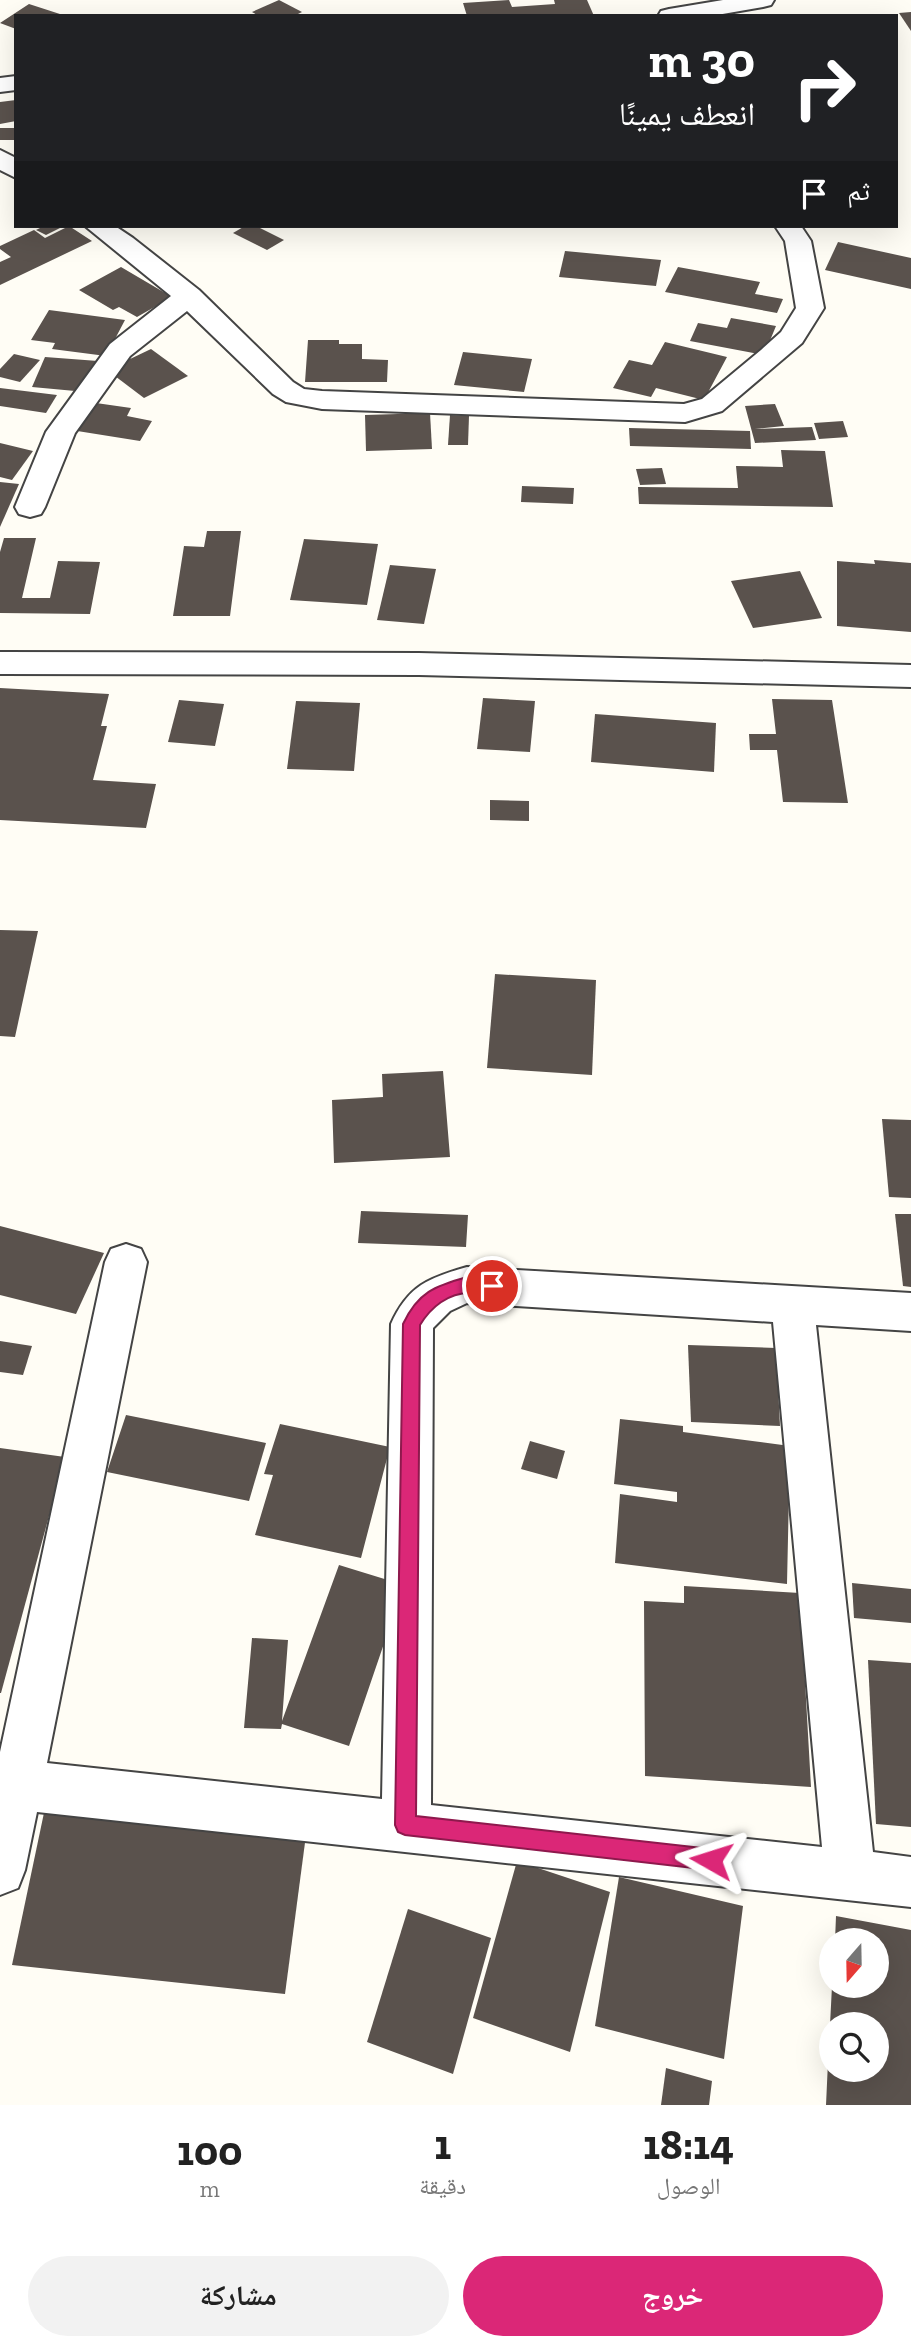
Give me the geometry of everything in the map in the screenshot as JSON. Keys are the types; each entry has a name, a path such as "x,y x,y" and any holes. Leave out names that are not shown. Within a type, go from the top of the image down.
{"street":[{"path":"681,14 762,0"},
{"path":"101,228 127,245 189,296 283,388 296,396 322,400 685,413 712,405 771,356 792,337 810,307 797,241 789,228"},
{"path":"30,507 61,432 120,350 189,296"},
{"path":"0,663 419,663 911,676"},
{"path":"0,1870 10,1783 126,1262"},
{"path":"405,1825 412,1324 422,1305 443,1292 467,1285 911,1312"},
{"path":"793,1305 850,1875"},
{"path":"10,1783 911,1882"}],"building":[{"path":"279,0 302,12 256,14 252,12"},
{"path":"509,0 512,7 555,4 554,0 587,0 593,14 466,14 463,3"},
{"path":"29,4 60,14 14,14 14,28 0,23"},
{"path":"911,12 911,31 899,13"},
{"path":"14,100 14,121 0,124 0,102"},
{"path":"0,128 14,128 14,140 0,140"},
{"path":"40,228 60,228 46,235 36,230"},
{"path":"65,228 72,228 92,241 0,285 0,262 11,257 0,249 0,246 34,230 45,238"},
{"path":"242,228 260,228 284,240 267,250 233,233"},
{"path":"838,242 911,258 911,289 825,270"},
{"path":"565,251 661,260 656,286 559,277"},
{"path":"121,267 172,297 137,317 119,307 113,310 79,290"},
{"path":"678,267 760,282 755,294 783,299 777,313 665,292"},
{"path":"49,310 125,320 106,356 52,349 55,343 31,340"},
{"path":"731,318 776,326 764,355 690,341 698,323 727,328"},
{"path":"308,340 339,340 339,344 362,344 362,359 388,360 387,382 305,382"},
{"path":"665,342 727,357 704,400 656,388 651,397 613,388 629,360 652,365"},
{"path":"151,349 188,376 144,398 107,370"},
{"path":"463,352 532,359 524,392 454,385"},
{"path":"14,354 40,360 20,382 0,377 0,369"},
{"path":"45,357 98,361 86,392 32,387"},
{"path":"0,388 57,395 46,413 0,406"},
{"path":"89,402 131,408 127,416 152,421 140,441 71,430"},
{"path":"775,404 784,426 755,429 812,427 816,440 755,443 745,406"},
{"path":"430,413 432,449 366,451 365,415"},
{"path":"450,415 469,416 468,445 448,445"},
{"path":"843,421 848,437 819,439 814,423"},
{"path":"629,428 750,431 751,449 630,446"},
{"path":"0,443 33,451 12,480 0,477"},
{"path":"781,450 825,451 833,507 639,504 638,487 738,488 736,466 783,467"},
{"path":"662,468 666,484 640,485 636,469"},
{"path":"0,482 19,484 0,527"},
{"path":"522,486 574,488 573,504 521,502"},
{"path":"207,531 241,531 230,616 173,616 184,546 204,547"},
{"path":"4,538 36,538 22,598 50,598 58,561 100,562 90,614 0,613 0,552"},
{"path":"304,539 378,544 367,605 290,600"},
{"path":"874,560 911,563 911,632 837,626 837,561 875,564"},
{"path":"390,565 436,569 424,624 377,620"},
{"path":"800,571 822,618 753,628 731,581"},
{"path":"0,688 109,694 101,726 107,726 93,780 156,784 146,828 0,820"},
{"path":"483,698 535,701 530,752 477,749"},
{"path":"772,699 832,700 848,803 783,802 777,750 750,750 749,734 776,734"},
{"path":"179,700 224,704 215,746 168,742"},
{"path":"296,701 360,703 354,771 287,769"},
{"path":"595,714 716,723 714,772 591,762"},
{"path":"490,800 529,801 529,821 490,820"},
{"path":"0,930 38,931 15,1037 0,1036"},
{"path":"495,974 596,980 592,1075 487,1068"},
{"path":"443,1071 450,1157 334,1163 332,1100 383,1097 382,1074"},
{"path":"882,1119 911,1120 911,1198 889,1197"},
{"path":"361,1211 468,1215 466,1247 358,1243"},
{"path":"895,1214 911,1214 911,1287 903,1286"},
{"path":"0,1226 104,1253 76,1314 0,1295"},
{"path":"0,1341 32,1346 23,1375 0,1372"},
{"path":"688,1345 776,1348 780,1426 691,1422"},
{"path":"126,1415 266,1443 249,1501 107,1472"},
{"path":"620,1419 683,1426 683,1432 790,1446 787,1584 615,1563 620,1494 677,1502 677,1492 614,1484"},
{"path":"280,1424 390,1447 361,1558 255,1535 273,1475 264,1474"},
{"path":"530,1441 565,1451 557,1479 521,1469"},
{"path":"0,1448 65,1457 1,1693 0,1693"},
{"path":"339,1565 404,1585 349,1746 282,1724 281,1729 244,1728 252,1638 288,1640 282,1721"},
{"path":"852,1583 911,1589 911,1623 854,1618"},
{"path":"684,1586 800,1593 811,1787 645,1776 644,1601 684,1603"},
{"path":"868,1660 911,1663 911,1827 876,1824"},
{"path":"45,1808 306,1835 285,1994 12,1965"},
{"path":"517,1861 610,1892 570,2052 473,2018"},
{"path":"619,1877 743,1906 724,2059 595,2026"},
{"path":"408,1909 491,1938 453,2074 367,2042"},
{"path":"836,1916 911,1930 911,2105 826,2105 827,2082 889,2082 889,2012 831,2012 831,1998 889,1998 889,1928 836,1928"},
{"path":"666,2068 712,2081 709,2105 661,2105"}],"route":[{"path":"492,1286 467,1285 443,1292 422,1305 412,1324 405,1825 711,1860"}]}
